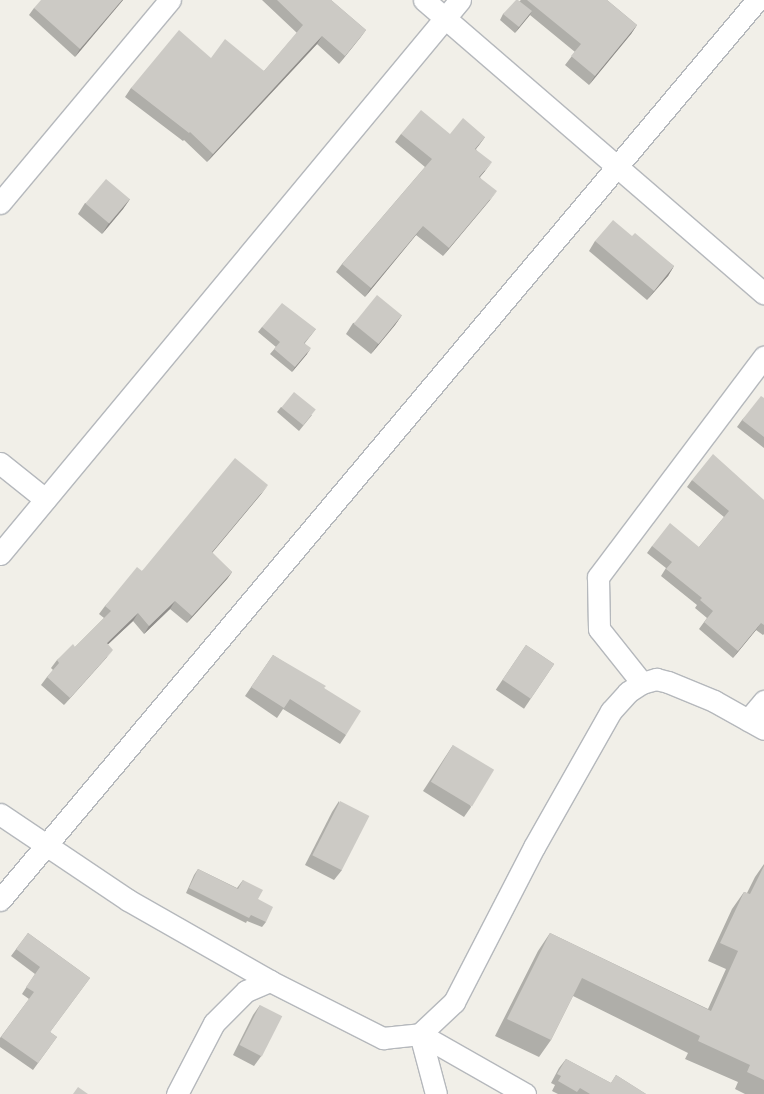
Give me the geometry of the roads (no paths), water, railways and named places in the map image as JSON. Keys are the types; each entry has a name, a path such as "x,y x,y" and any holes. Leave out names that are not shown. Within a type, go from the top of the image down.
{"street":[{"path":"0,203 170,0"},
{"path":"424,0 764,293"},
{"path":"0,554 460,0"},
{"path":"0,900 757,0"},
{"path":"642,683 599,629 598,577 764,357"},
{"path":"0,463 46,499"},
{"path":"420,1034 454,1002 534,847 611,711 628,692 642,683 656,679 668,682 714,701 756,724 764,701"},
{"path":"0,814 44,846 128,900 270,981 383,1038 420,1034 525,1094"},
{"path":"177,1094 214,1023 246,991 270,981"},
{"path":"420,1034 436,1094"}]}
